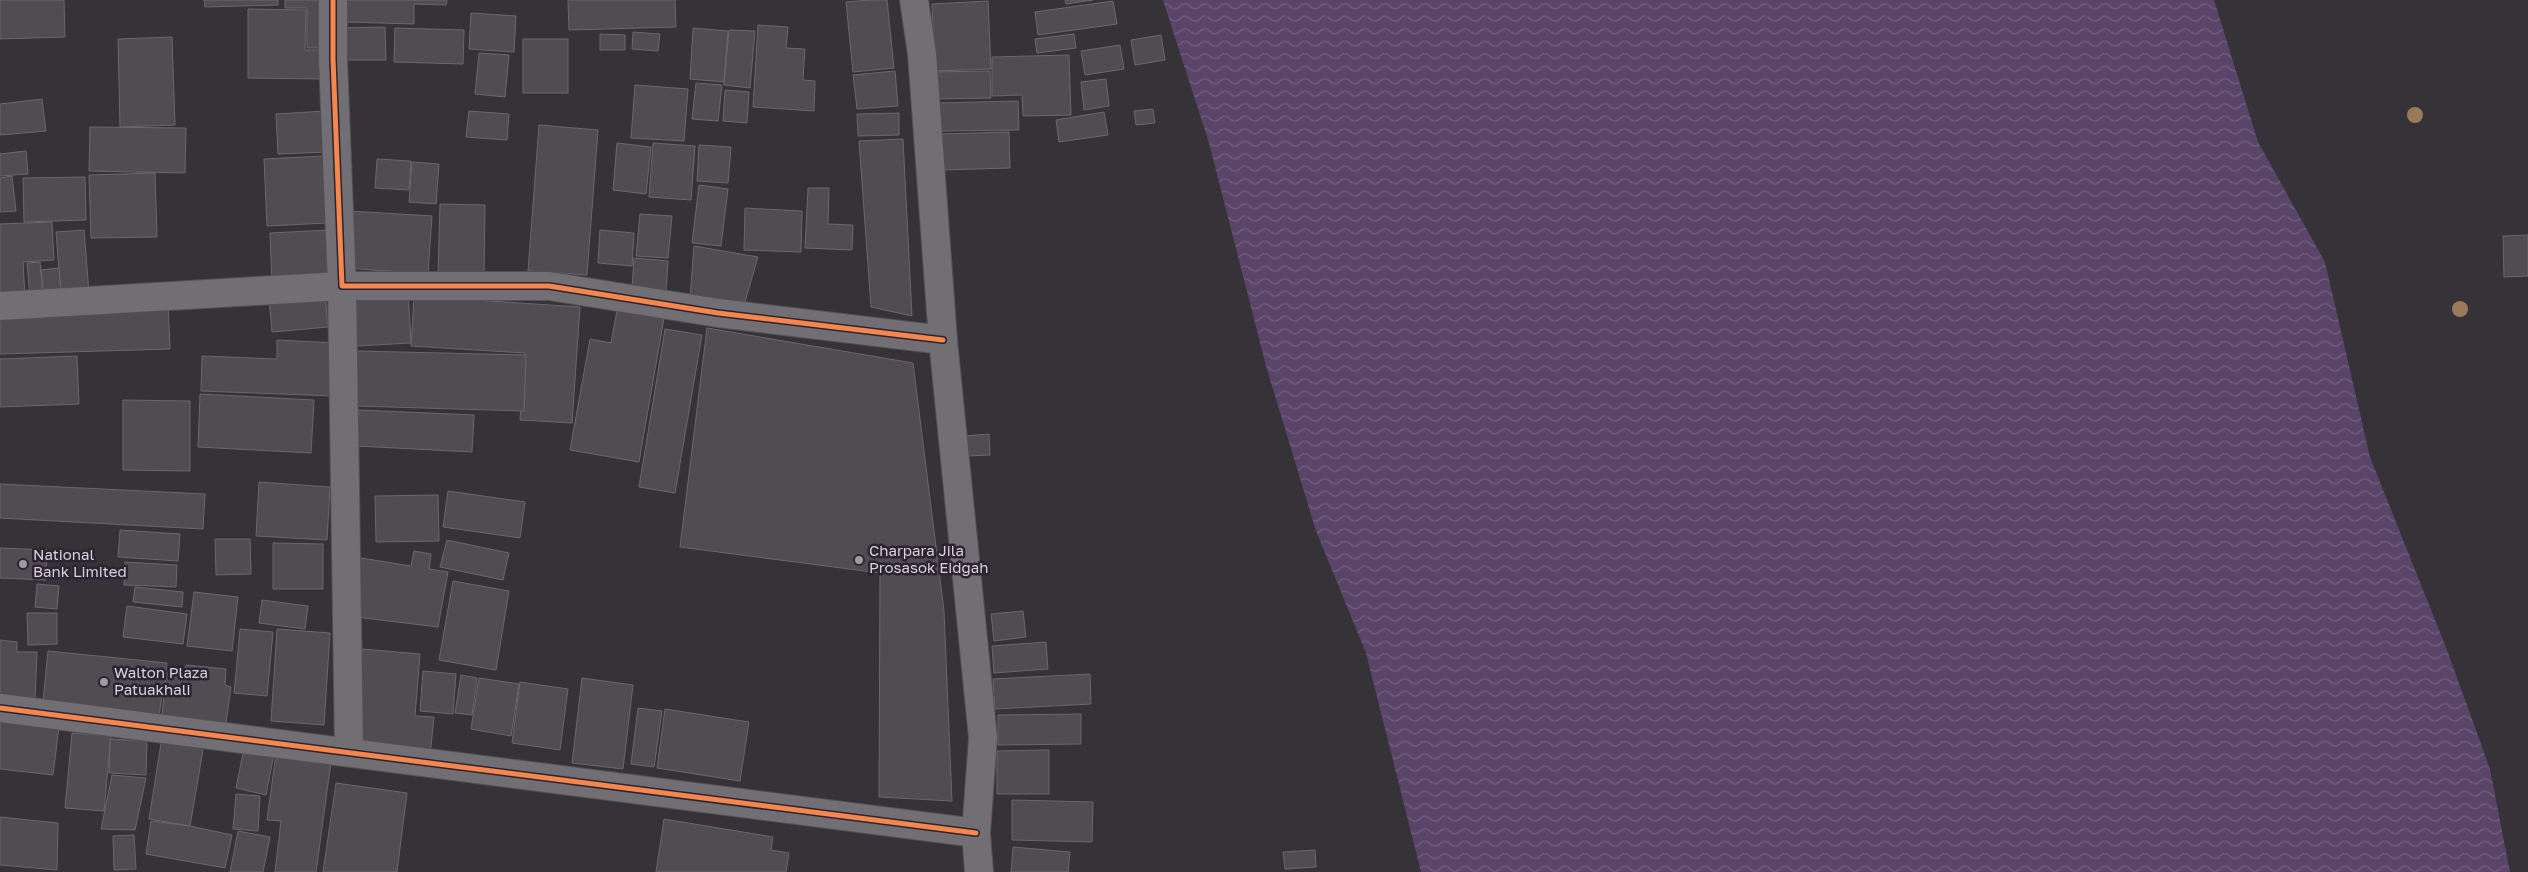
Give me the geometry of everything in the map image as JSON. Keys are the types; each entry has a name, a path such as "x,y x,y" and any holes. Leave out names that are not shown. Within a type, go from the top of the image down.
{"street":[{"path":"333,0 333,59 342,286 348,751"},
{"path":"914,0 922,54 944,340 983,738 976,833 979,872"},
{"path":"0,306 342,286 549,286 718,313 944,340"},
{"path":"0,708 348,751 976,833"}],"water":[{"path":"1163,0 2214,0 2258,142 2325,262 2370,457 2447,650 2490,769 2510,872 1421,872 1366,653 1316,531 1266,366 1209,143"}],"building":[{"path":"0,0 64,0 65,37 0,39"},
{"path":"204,0 278,0 278,5 205,7"},
{"path":"285,0 322,0 322,48 307,48 307,8 285,8"},
{"path":"347,0 447,0 446,5 414,4 414,24 346,22"},
{"path":"568,0 675,0 676,27 569,30"},
{"path":"887,0 894,68 853,72 846,2"},
{"path":"1065,0 1093,0 1066,4"},
{"path":"988,1 991,69 935,71 932,4"},
{"path":"1113,1 1117,24 1038,35 1035,12"},
{"path":"248,9 306,10 305,50 321,50 321,79 248,78"},
{"path":"471,13 516,16 514,52 469,49"},
{"path":"758,25 788,27 786,48 805,49 803,80 815,81 814,111 753,107"},
{"path":"385,27 386,60 339,60 339,28"},
{"path":"395,28 464,30 463,64 394,62"},
{"path":"693,28 728,31 724,82 690,79"},
{"path":"729,30 755,31 750,88 724,85"},
{"path":"633,32 660,34 658,51 632,49"},
{"path":"600,34 625,35 625,50 600,50"},
{"path":"1074,34 1076,48 1037,53 1035,39"},
{"path":"1161,35 1165,60 1135,65 1131,40"},
{"path":"172,37 175,125 120,127 118,39"},
{"path":"523,39 568,39 568,93 523,93"},
{"path":"1120,45 1124,69 1085,75 1081,51"},
{"path":"479,53 509,55 505,97 475,94"},
{"path":"1069,55 1071,115 1023,116 1022,95 992,96 992,57"},
{"path":"895,71 898,106 857,109 853,75"},
{"path":"990,71 991,98 933,99 933,72"},
{"path":"1106,79 1109,106 1084,110 1081,82"},
{"path":"696,83 722,85 718,121 692,119"},
{"path":"635,85 688,89 684,141 631,138"},
{"path":"725,90 749,92 747,123 723,121"},
{"path":"42,99 46,131 0,135 0,104"},
{"path":"1018,101 1019,130 938,131 937,103"},
{"path":"1153,109 1155,123 1136,125 1134,111"},
{"path":"325,111 327,152 278,154 276,114"},
{"path":"469,111 509,114 507,140 466,137"},
{"path":"1104,112 1108,135 1059,142 1056,120"},
{"path":"899,113 899,135 858,136 857,114"},
{"path":"539,125 598,130 587,275 528,271"},
{"path":"90,127 186,128 185,173 89,171"},
{"path":"1009,132 1010,168 942,170 941,134"},
{"path":"903,139 912,316 871,307 859,141"},
{"path":"617,143 651,147 646,194 613,190"},
{"path":"653,143 695,146 691,200 649,197"},
{"path":"699,145 731,147 728,183 697,181"},
{"path":"26,151 28,174 0,176 0,154"},
{"path":"324,156 327,223 267,226 264,159"},
{"path":"377,159 411,161 409,190 375,188"},
{"path":"412,162 439,164 436,204 409,202"},
{"path":"155,173 157,237 91,238 89,175"},
{"path":"12,176 16,211 0,212 0,178"},
{"path":"85,177 86,220 24,222 23,178"},
{"path":"699,185 728,189 721,246 692,243"},
{"path":"808,188 829,188 828,224 853,225 852,250 805,248"},
{"path":"440,204 485,205 484,275 438,274"},
{"path":"745,208 802,211 801,252 744,250"},
{"path":"349,211 432,216 428,274 346,268"},
{"path":"640,214 672,216 668,258 636,256"},
{"path":"52,222 54,260 23,262 25,297 0,298 0,224"},
{"path":"84,230 89,293 61,296 56,232"},
{"path":"329,230 332,280 272,283 270,233"},
{"path":"600,230 634,233 632,266 598,263"},
{"path":"2528,235 2528,276 2504,277 2503,236"},
{"path":"694,246 758,257 744,305 690,298"},
{"path":"634,258 668,261 666,291 632,288"},
{"path":"40,262 43,296 30,297 27,263"},
{"path":"59,268 61,295 44,296 41,270"},
{"path":"408,291 411,343 357,346 353,294"},
{"path":"325,292 328,327 272,332 269,298"},
{"path":"414,296 580,307 572,423 520,420 525,353 411,346"},
{"path":"168,303 170,349 0,354 0,307"},
{"path":"617,310 664,318 639,462 570,450 590,339 611,343"},
{"name":"Charpara Jila Prosasok Eidgah","path":"707,328 913,363 944,611 952,801 879,797 880,573 680,547"},
{"path":"665,329 702,335 675,493 639,487"},
{"path":"277,340 336,343 334,396 201,391 202,356 277,359"},
{"path":"357,351 526,355 524,411 356,406"},
{"path":"77,356 79,404 0,407 0,359"},
{"path":"200,394 314,400 311,453 198,447"},
{"path":"123,400 190,401 190,471 123,470"},
{"path":"359,410 474,415 472,452 357,446"},
{"path":"989,434 990,455 966,456 965,436"},
{"path":"259,482 330,487 327,540 256,536"},
{"path":"0,484 205,494 203,529 0,518"},
{"path":"448,491 525,502 520,538 443,527"},
{"path":"438,495 439,541 376,542 375,496"},
{"path":"120,530 180,534 178,561 118,557"},
{"path":"215,539 250,539 251,574 216,575"},
{"path":"447,540 509,553 503,580 440,567"},
{"path":"273,543 323,544 323,589 273,589"},
{"name":"National Bank Limited","path":"0,548 47,550 46,580 0,578"},
{"path":"414,551 431,554 429,569 448,572 438,627 356,617 355,557 411,566"},
{"path":"125,562 177,565 176,587 124,585"},
{"path":"453,581 509,591 496,670 439,660"},
{"path":"37,584 59,586 57,609 35,607"},
{"path":"135,587 183,592 182,607 133,602"},
{"path":"194,592 238,597 232,651 187,646"},
{"path":"262,600 308,606 305,629 259,623"},
{"path":"127,606 187,614 183,644 123,637"},
{"path":"1023,611 1026,637 994,641 991,614"},
{"path":"27,613 57,613 57,644 28,645"},
{"path":"240,629 273,632 267,696 234,693"},
{"path":"277,629 330,633 324,725 271,721"},
{"path":"0,640 17,642 17,652 37,652 35,701 0,697"},
{"path":"1046,642 1048,669 994,673 992,646"},
{"path":"362,649 420,654 415,716 434,717 430,756 358,746"},
{"name":"Walton Plaza Patuakhali","path":"48,651 167,663 159,716 43,701"},
{"path":"186,665 226,669 225,685 231,687 226,723 162,715 166,673 185,675"},
{"path":"423,671 456,674 453,714 420,711"},
{"path":"1090,674 1091,704 995,709 993,679"},
{"path":"461,675 477,678 472,715 455,713"},
{"path":"479,678 519,684 511,736 471,729"},
{"path":"582,678 633,685 623,769 572,763"},
{"path":"520,682 568,689 560,750 512,743"},
{"path":"638,708 662,711 654,767 631,764"},
{"path":"665,709 749,722 740,781 657,768"},
{"path":"1081,714 1081,744 998,745 998,715"},
{"path":"0,720 59,727 53,775 0,769"},
{"path":"72,733 111,736 104,811 65,808"},
{"path":"162,737 204,744 190,826 149,819"},
{"path":"110,739 147,741 146,775 109,773"},
{"path":"244,748 274,754 266,795 236,788"},
{"path":"1049,750 1049,794 997,794 997,751"},
{"path":"276,754 331,762 316,872 275,872 281,821 267,820"},
{"path":"112,775 146,778 135,830 101,829"},
{"path":"336,783 407,793 397,872 323,872"},
{"path":"236,794 260,796 258,831 233,829"},
{"path":"1012,800 1093,802 1092,842 1012,840"},
{"path":"0,817 58,823 57,870 0,865"},
{"path":"664,819 773,837 771,850 789,853 786,872 656,872"},
{"path":"151,821 190,826 232,835 225,868 146,854"},
{"path":"238,831 270,837 263,872 230,872"},
{"path":"134,835 136,869 114,870 113,836"},
{"path":"1013,847 1070,852 1068,872 1011,872"},
{"path":"1315,850 1316,867 1285,869 1283,852"}],"cycle path":[{"path":"333,0 333,59 342,286 549,286 718,313 943,340"},
{"path":"0,708 976,833"}],"place":[{"name":"Charpara Jila Prosasok Eidgah","path":"859,560"},
{"name":"National Bank Limited","path":"23,564"},
{"name":"Walton Plaza Patuakhali","path":"104,682"}]}
